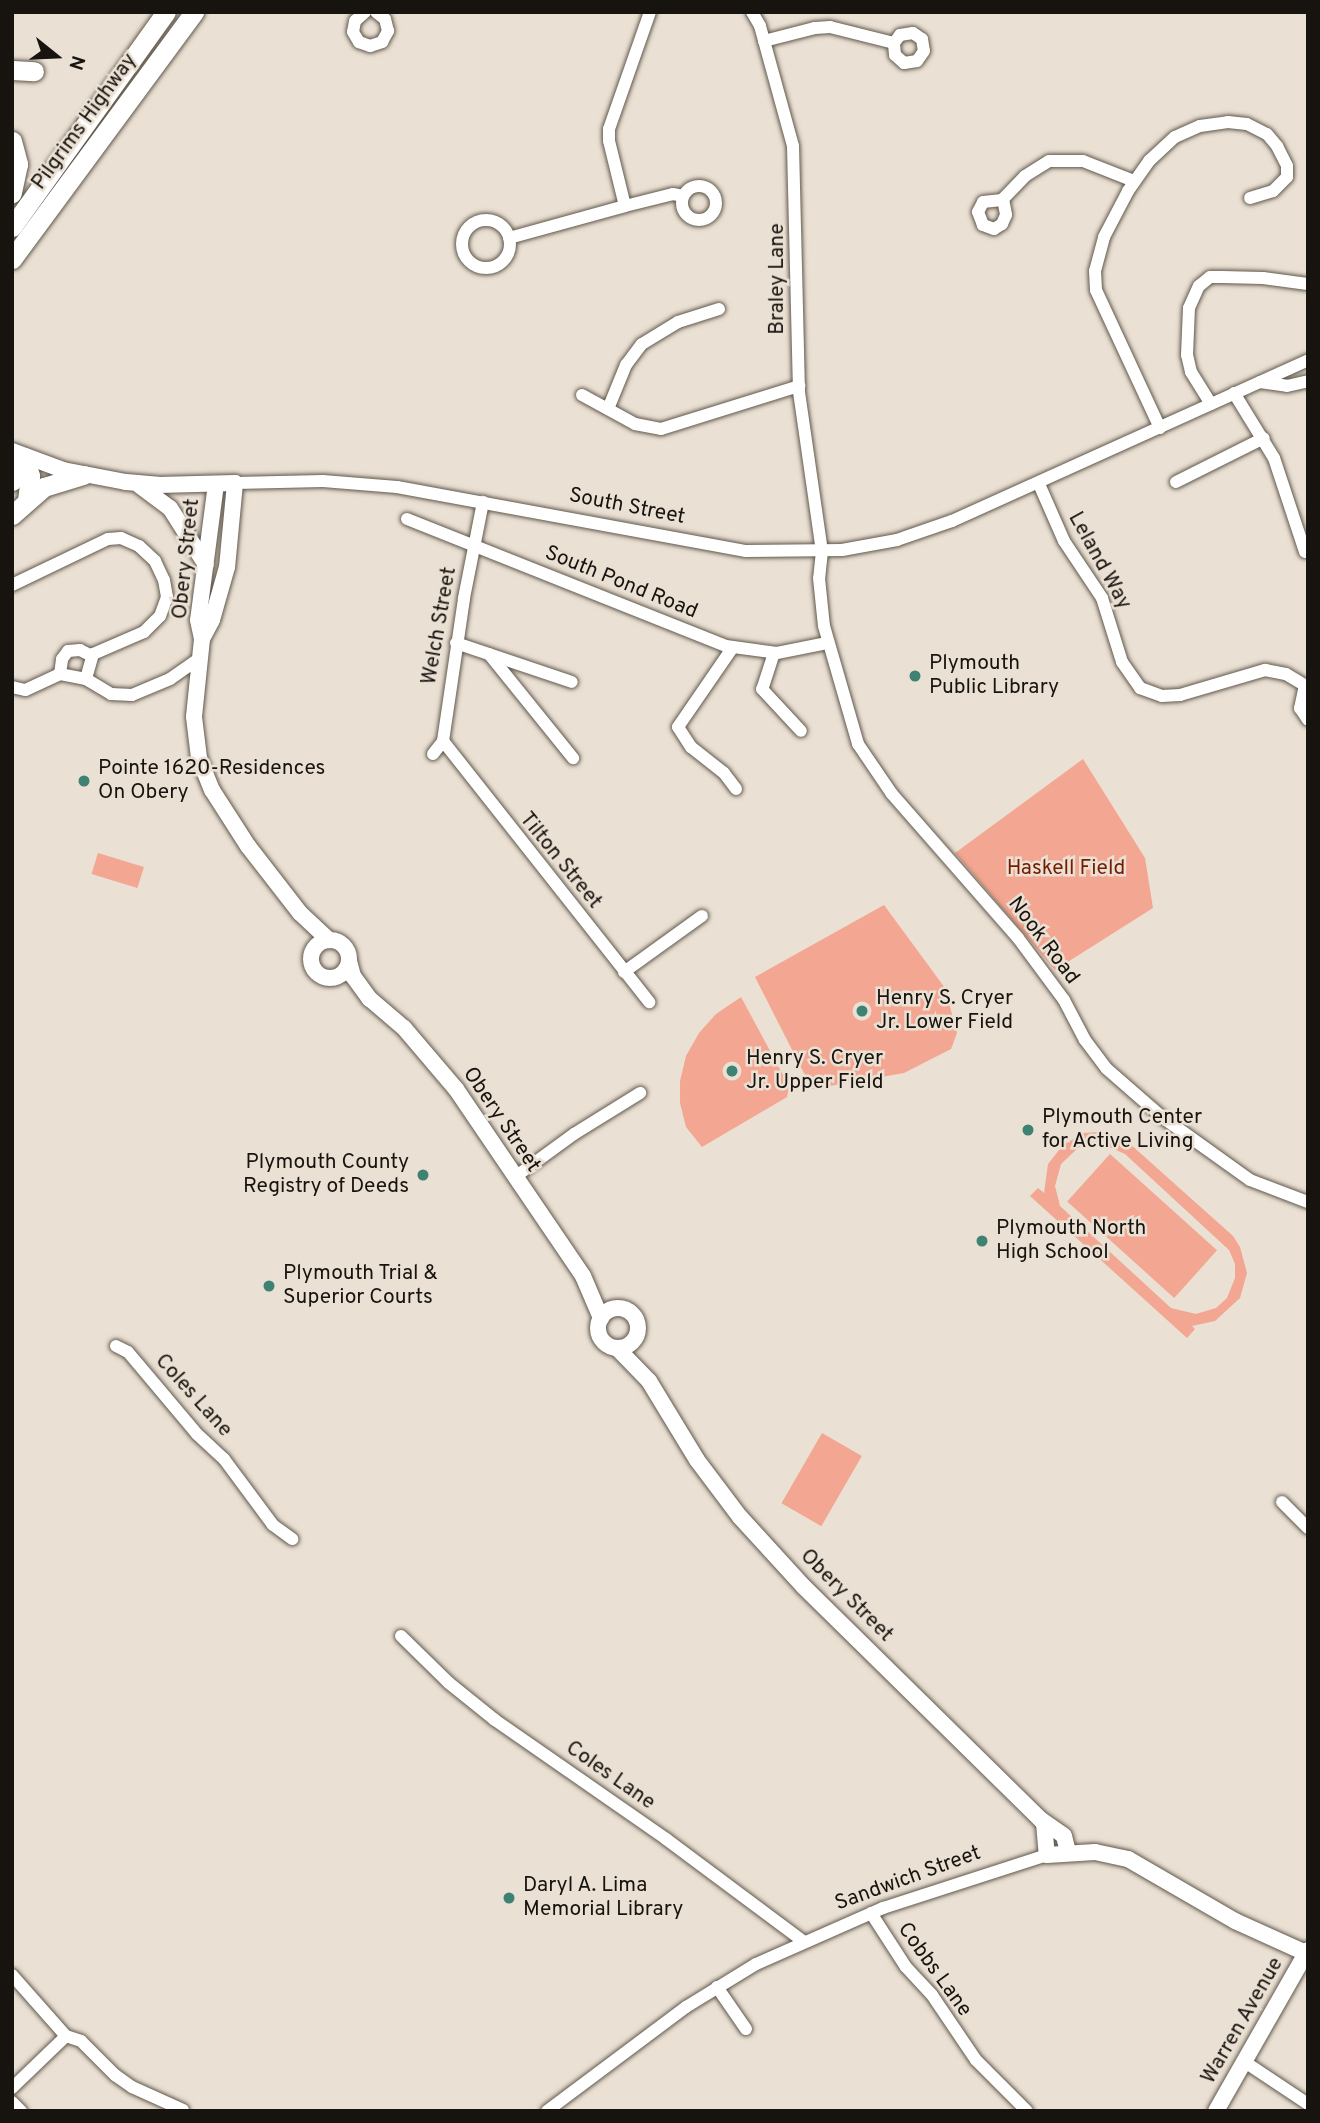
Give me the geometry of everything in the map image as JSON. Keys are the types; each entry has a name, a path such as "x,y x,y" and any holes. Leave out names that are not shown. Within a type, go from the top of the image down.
{"highway":[{"name":"Pilgrims Highway","path":"12,227 166,12"},
{"name":"Pilgrims Highway","path":"12,259 194,12"},
{"path":"12,70 34,71"},
{"path":"12,141 18,164 12,193"},
{"path":"12,481 18,454"},
{"path":"18,454 30,474 27,500"},
{"path":"12,514 54,482 83,475"}],"main road":[{"name":"South Street","path":"18,454 83,475 137,484 235,483"},
{"name":"Obery Street","path":"235,483 227,567 212,620 202,639 194,723 205,774 244,840 300,913 329,940 343,945 353,976 370,999 404,1028 440,1069 583,1276 601,1318 600,1335 606,1344 617,1348 649,1381 697,1460 740,1517 804,1587 1040,1819 1064,1836 1068,1852"},
{"path":"137,484 170,508 206,565"},
{"name":"Obery Street","path":"202,639 198,620 216,484"},
{"name":"Obery Street","path":"300,913 313,949 312,967 325,978 370,999"},
{"path":"313,949 329,940"},
{"path":"325,978 338,977 349,961"},
{"name":"Obery Street","path":"583,1276 636,1319 638,1331 635,1339 649,1381"},
{"path":"601,1318 609,1310 620,1308"},
{"path":"617,1348 627,1346 635,1339"},
{"path":"1040,1819 1047,1832 1047,1855"},
{"name":"Sandwich Street","path":"1047,1855 1068,1852 1112,1854 1135,1862 1235,1921 1307,1952"},
{"name":"Warren Avenue","path":"1216,2111 1307,1952"}],"street":[{"path":"365,12 355,21 353,32 359,42 370,46 382,42 388,31 385,19 376,12"},
{"path":"625,206 609,141 609,129 650,12"},
{"name":"Braley Lane","path":"756,14 793,146 799,386 822,551"},
{"path":"764,41 815,28 830,27 894,43"},
{"path":"1160,428 1103,310 1094,280 1104,237 1134,181 1149,161 1175,137 1200,126 1236,122 1267,134 1287,166 1282,185 1273,191 1250,198"},
{"path":"1003,199 1025,176 1055,160 1091,163 1134,181"},
{"path":"509,237 673,194 683,195"},
{"path":"1211,404 1191,372 1186,355 1189,308 1199,286 1210,277 1263,278 1308,284"},
{"path":"608,409 626,365 642,344 678,322 719,309"},
{"name":"South Street","path":"235,483 323,481 385,485 740,550 822,551 882,543 916,534 1039,484 1308,360"},
{"name":"South Street","path":"1259,382 1287,386 1308,381"},
{"path":"582,395 635,424 661,429 799,386"},
{"path":"1234,393 1264,438 1305,552"},
{"path":"1176,482 1264,438"},
{"name":"Leland Way","path":"1039,484 1064,541 1102,598 1122,662 1140,688 1162,696 1181,695 1265,670 1286,674 1307,686 1300,708 1308,720"},
{"name":"Welch Street","path":"443,741 456,643 483,502"},
{"name":"South Pond Road","path":"407,519 499,553 625,607 733,648 774,653 827,643"},
{"path":"12,585 108,540 127,539 145,550 164,580 167,597 164,611 156,622 139,635 92,656"},
{"name":"Nook Road","path":"822,551 819,578 827,643 846,712 866,760 897,800 944,849 1018,938 1064,1000 1101,1062 1162,1117 1250,1180 1308,1202"},
{"path":"456,643 572,682"},
{"path":"733,648 682,716 678,727 691,747 724,773 736,789"},
{"path":"60,674 62,659 68,652 80,650 92,656"},
{"path":"774,653 762,689 801,731"},
{"path":"489,654 573,758"},
{"path":"86,679 92,656"},
{"path":"12,687 25,690 60,674 86,679 111,694 132,695 170,680 199,659"},
{"path":"433,754 443,741"},
{"name":"Tilton Street","path":"443,741 649,1003"},
{"path":"624,972 702,916"},
{"path":"514,1177 574,1134 640,1093"},
{"name":"Coles Lane","path":"116,1346 128,1352 197,1434 224,1459 273,1525 292,1539"},
{"path":"1282,1502 1308,1528"},
{"name":"Coles Lane","path":"401,1636 449,1684 495,1720 666,1839 803,1941"},
{"name":"Sandwich Street","path":"547,2111 717,1987 803,1941 871,1913 1047,1855"},
{"name":"Cobbs Lane","path":"871,1913 906,1967 932,1995 967,2048 993,2080 1027,2111"},
{"path":"12,1975 66,2036 81,2041 115,2075 132,2087 183,2110"},
{"path":"717,1987 746,2029"},
{"path":"12,2088 66,2036"},
{"path":"1245,2062 1308,2104"},
{"path":"12,2102 21,2111"}],"green space":[{"name":"Haskell Field","path":"1083,759 1145,858 1153,908 1055,970 955,853"},
{"path":"98,853 144,867 137,888 92,874"},
{"name":"Henry S. Cryer Jr. Lower Field","path":"884,905 945,988 957,1033 951,1049 904,1073 812,1089 755,977"},
{"name":"Henry S. Cryer Jr. Upper Field","path":"741,997 789,1086 787,1097 702,1147 686,1127 680,1103 680,1081 686,1056 699,1033 716,1014"},
{"path":"1099,1132 1129,1143 1233,1236 1240,1247 1247,1273 1240,1298 1215,1321 1192,1326 1195,1329 1187,1338 1030,1196 1038,1188 1044,1193 1048,1164 1063,1145 1084,1133","holes":["1100,1143 1125,1154 1229,1250 1235,1264 1235,1278 1227,1298 1216,1308 1196,1314 1171,1308 1060,1206 1055,1186 1061,1164 1079,1147"]},
{"path":"1110,1154 1217,1250 1174,1298 1067,1202"},
{"path":"822,1433 862,1456 821,1526 782,1503"}],"place":[{"name":"Plymouth Public Library","path":"915,676"},
{"name":"Pointe 1620-Residences On Obery","path":"84,781"},
{"name":"Henry S. Cryer Jr. Lower Field","path":"862,1011"},
{"name":"Henry S. Cryer Jr. Upper Field","path":"732,1071"},
{"name":"Plymouth Center for Active Living","path":"1028,1130"},
{"name":"Plymouth County Registry of Deeds","path":"423,1175"},
{"name":"Plymouth North High School","path":"982,1241"},
{"name":"Plymouth Trial & Superior Courts","path":"269,1286"},
{"name":"Daryl A. Lima Memorial Library","path":"509,1898"}]}
